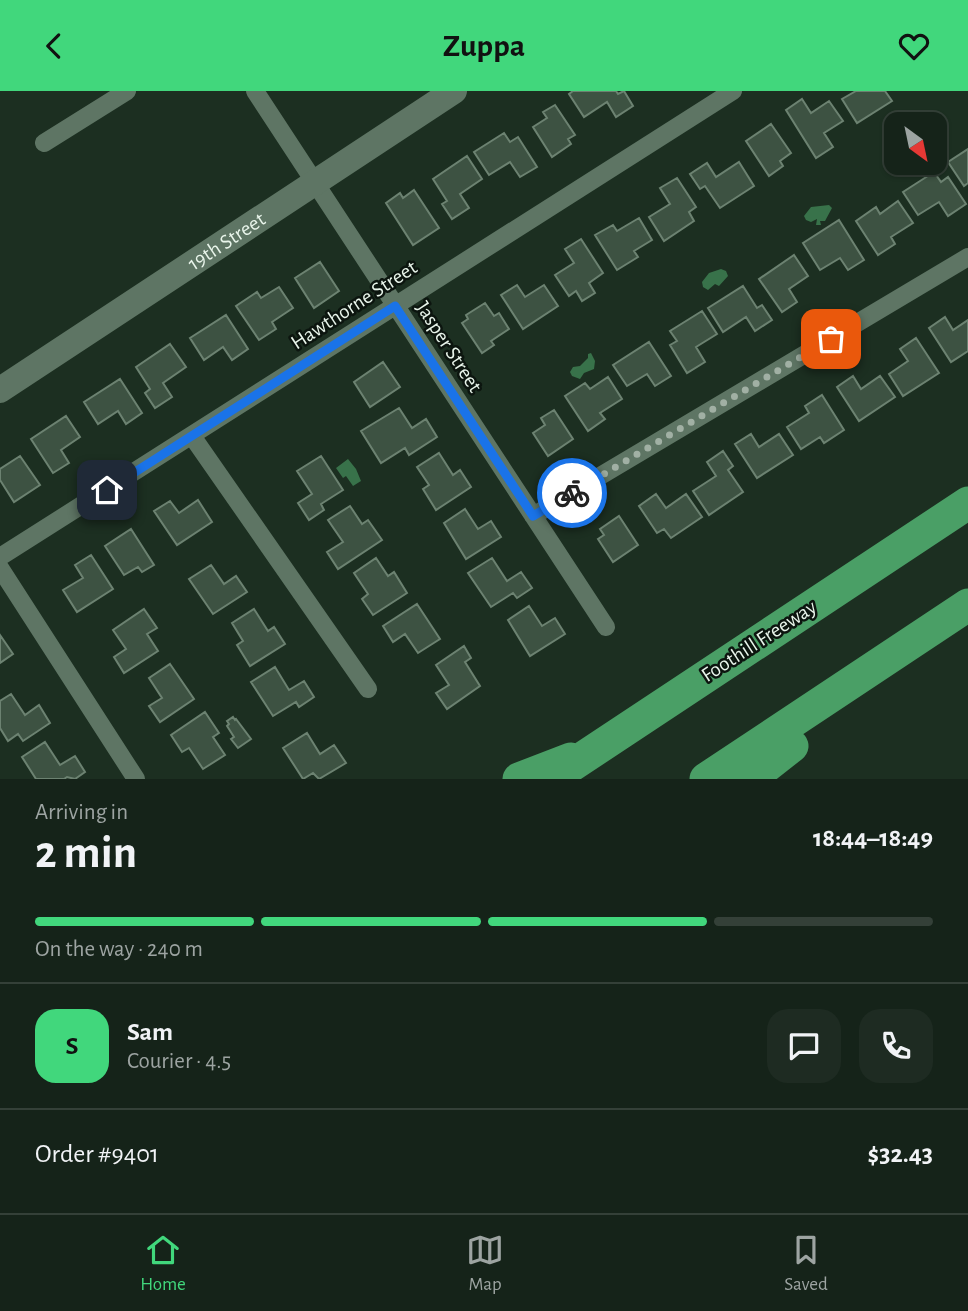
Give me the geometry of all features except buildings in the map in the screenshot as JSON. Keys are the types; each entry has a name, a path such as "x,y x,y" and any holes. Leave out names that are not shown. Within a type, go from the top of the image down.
{"highway":[{"name":"Foothill Freeway","path":"551,779 968,503"},
{"path":"706,779 968,607"},
{"path":"750,779 968,607"},
{"path":"519,779 596,749"}],"main road":[{"name":"19th Street","path":"0,390 454,91"}],"street":[{"path":"44,143 127,91"},
{"name":"Jasper Street","path":"255,91 606,627"},
{"name":"Hawthorne Street","path":"0,557 733,91"},
{"path":"533,516 968,257"},
{"path":"192,436 368,689"},
{"path":"0,568 136,779"}],"shaded area":[{"path":"829,205 832,208 825,221 820,221 821,225 816,225 817,219 811,222 806,220 804,216 811,207"},
{"path":"721,269 726,271 728,276 719,286 715,284 708,290 703,287 702,282 709,273"},
{"path":"591,353 595,361 594,369 584,373 580,379 572,376 570,372 573,367 580,366"},
{"path":"348,459 361,481 353,486 336,468"}],"way so far":[{"path":"572,493 831,339"}],"route":[{"path":"107,490 395,306 533,516 572,493"}]}
